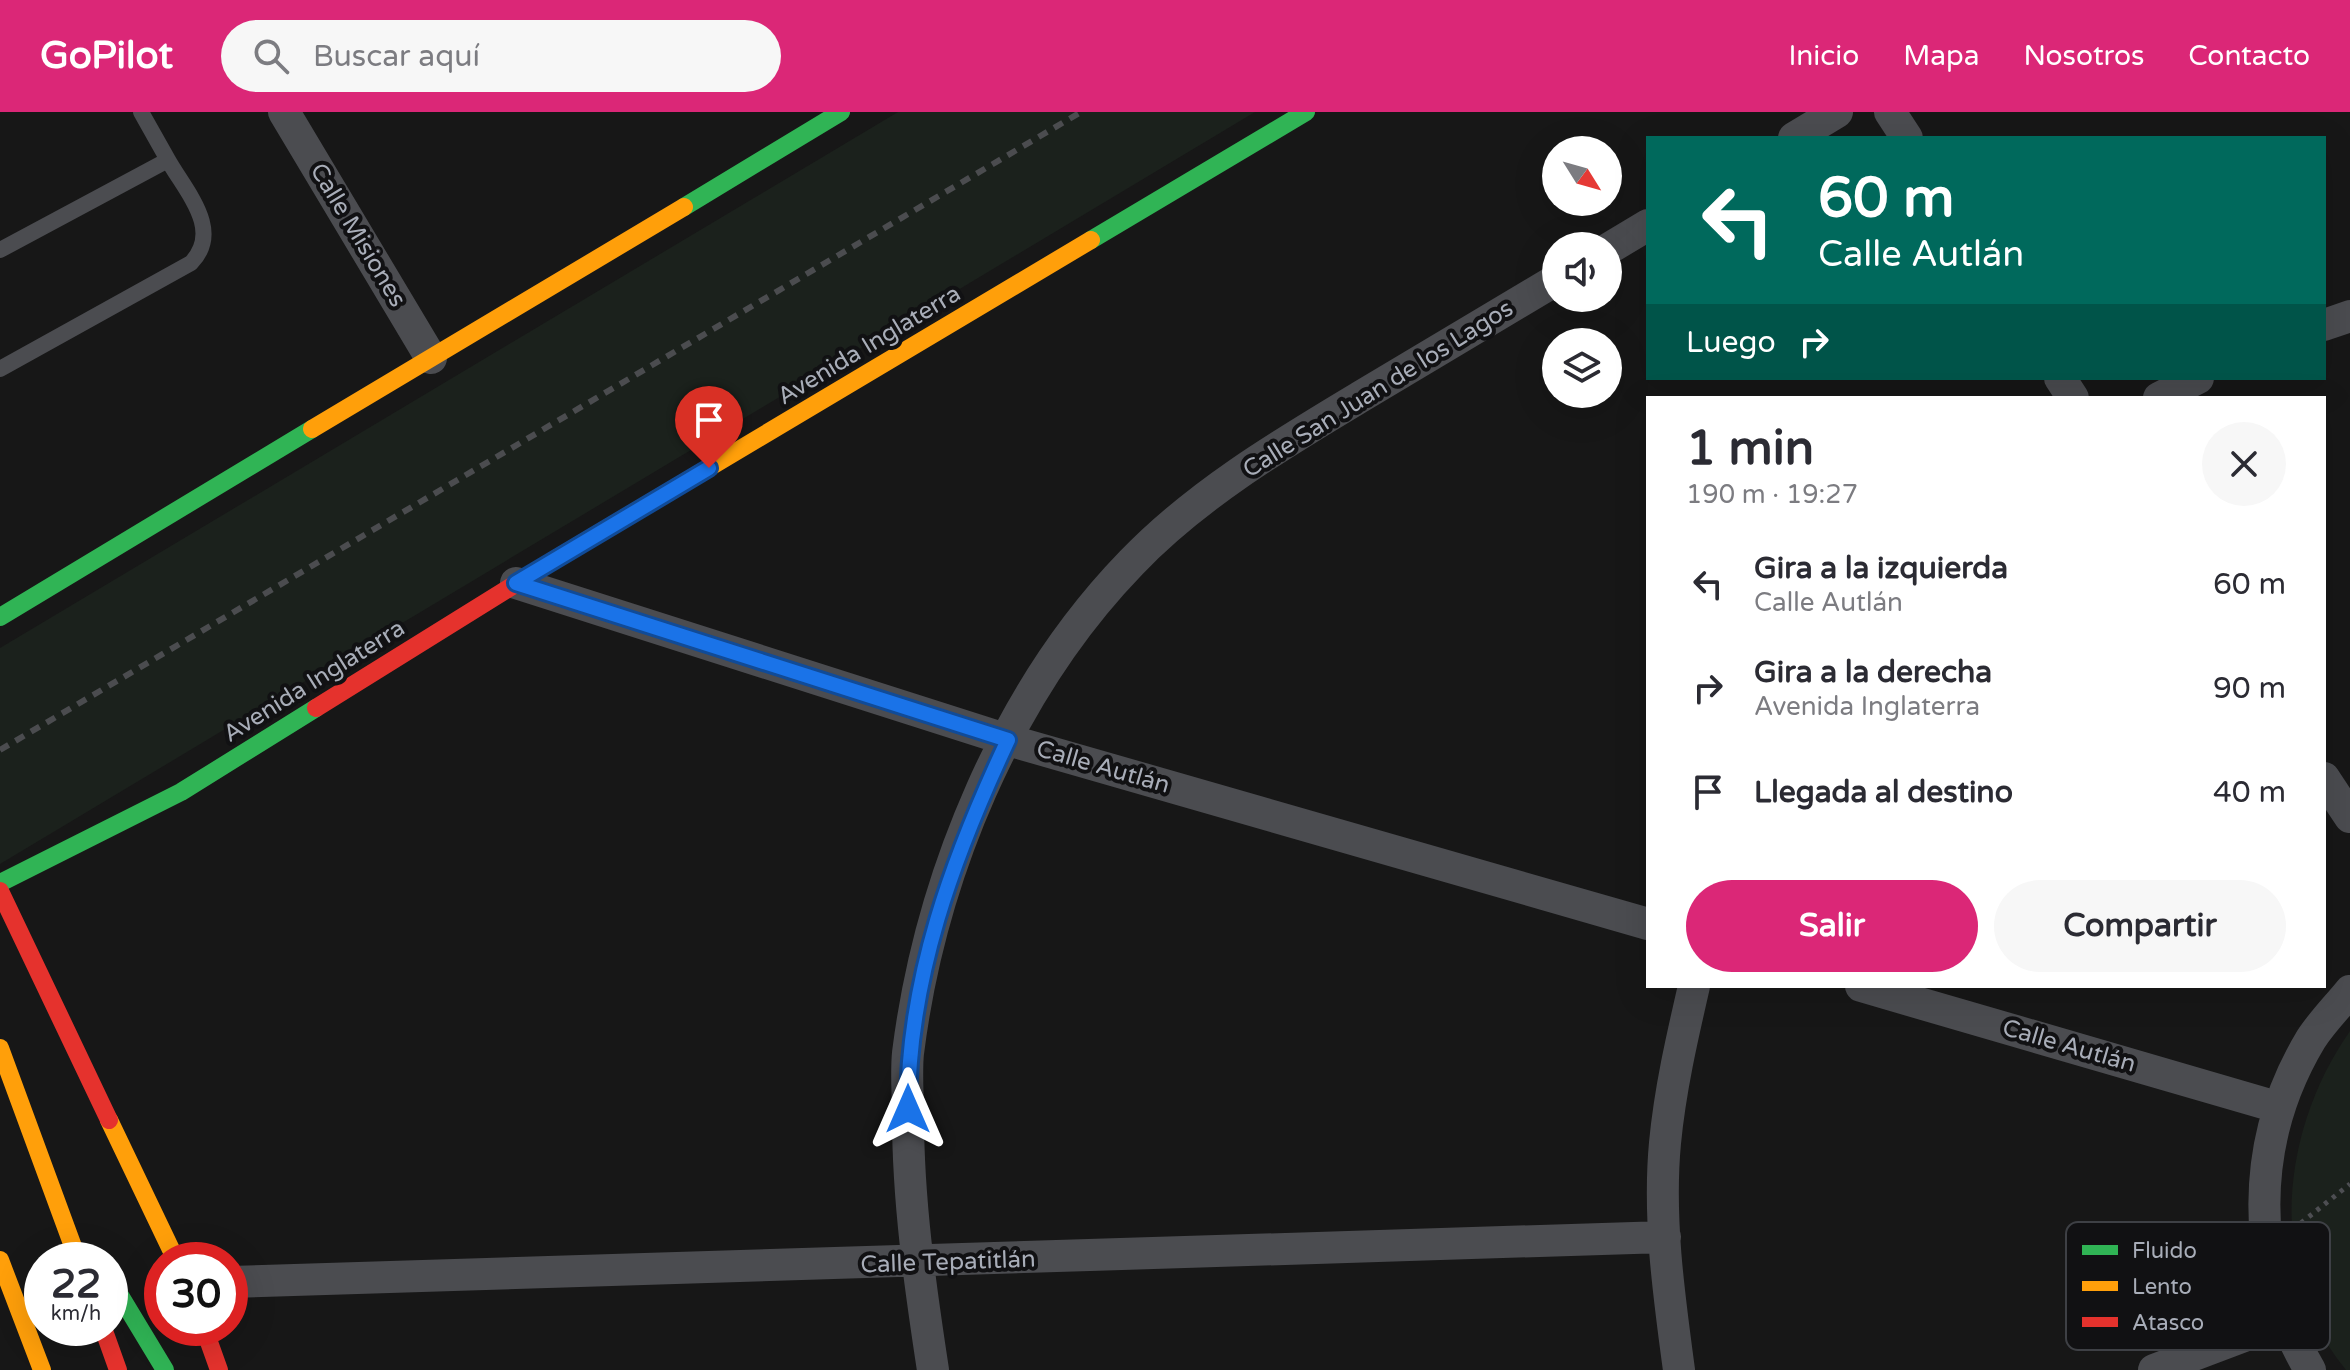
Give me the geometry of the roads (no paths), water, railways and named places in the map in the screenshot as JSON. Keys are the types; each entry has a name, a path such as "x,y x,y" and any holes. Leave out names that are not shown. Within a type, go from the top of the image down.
{"street":[{"name":"Calle Misiones","path":"284,112 431,358"},
{"path":"0,617 841,112"},
{"name":"Avenida Inglaterra","path":"0,883 181,792 516,583 1306,112"},
{"path":"1797,136 1837,112"},
{"path":"1890,112 1906,136"},
{"path":"1622,241 1646,226"},
{"name":"Calle San Juan de los Lagos","path":"933,1370 917,1263 908,1163 908,1055 936,916 974,812 1040,680 1076,627 1132,562 1202,502 1268,452 1542,288"},
{"path":"2326,324 2350,316"},
{"path":"2163,396 2194,380"},
{"name":"Calle Autlán","path":"516,583 1008,740 1646,923"},
{"path":"2326,781 2350,817"},
{"path":"0,891 167,1242"},
{"path":"1679,1370 1665,1237 1665,1146 1677,1061 1694,988"},
{"name":"Calle Autlán","path":"1868,988 2277,1107"},
{"path":"2263,1222 2264,1170 2277,1107 2312,1038 2350,991"},
{"path":"0,1048 71,1242"},
{"path":"44,1168 88,1242"},
{"name":"Calle Tepatitlán","path":"248,1282 917,1263 1665,1237"},
{"path":"0,1260 42,1370"},
{"path":"7,1279 28,1370"},
{"path":"128,1309 165,1370"},
{"path":"109,1346 118,1370"},
{"path":"210,1346 219,1370"},
{"path":"2154,1370 2207,1350"},
{"path":"2299,1350 2310,1370"}],"lane":[{"path":"0,369 191,263 202,252 207,237 203,221 141,112"},
{"path":"0,250 168,160"}],"railway":[{"path":"0,750 1081,112"}]}
